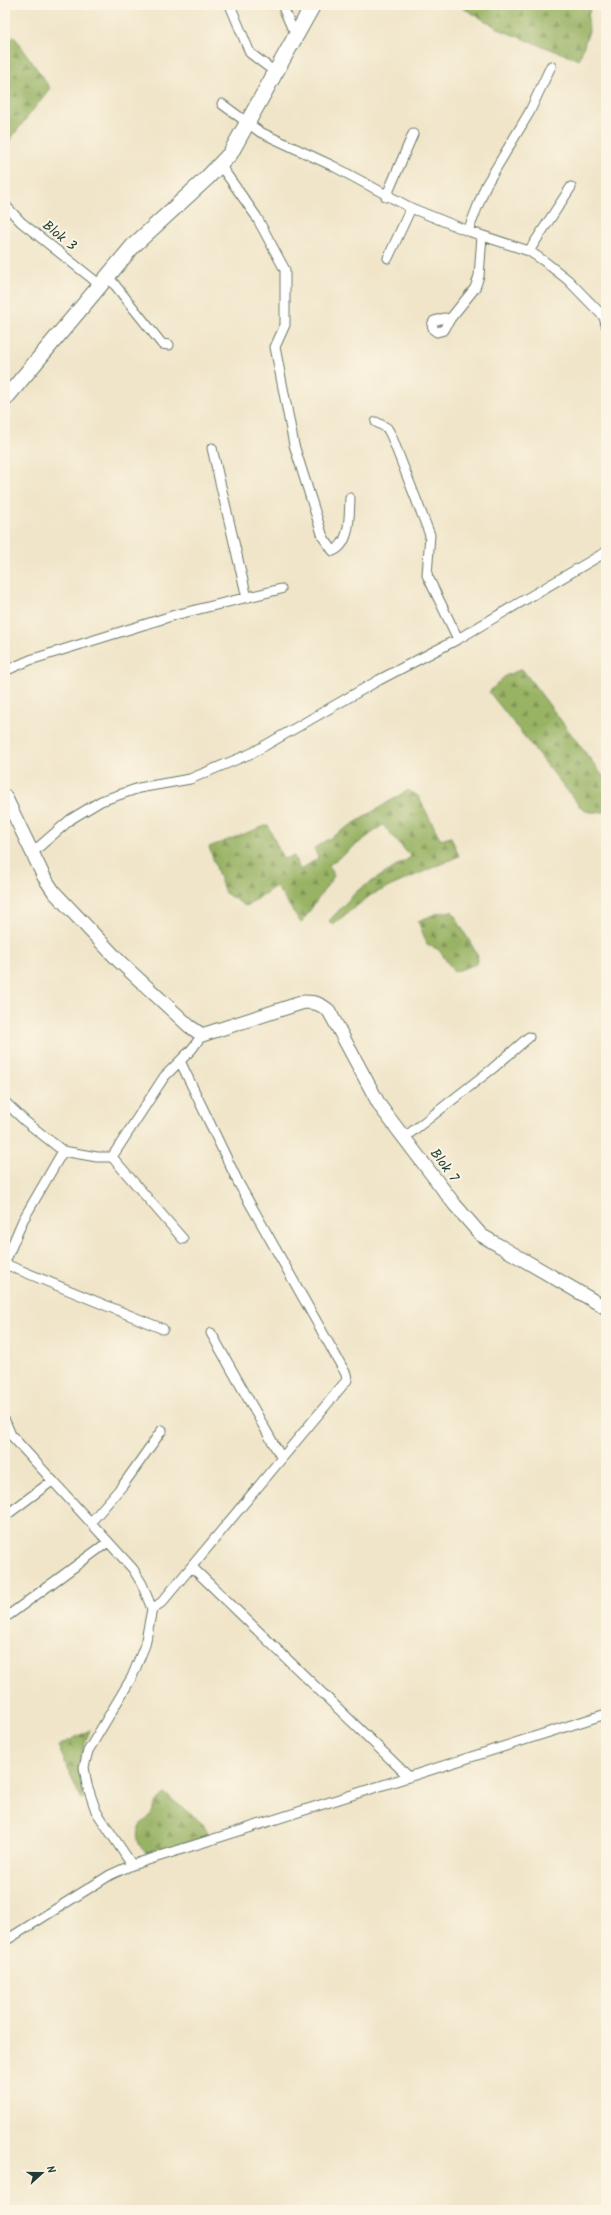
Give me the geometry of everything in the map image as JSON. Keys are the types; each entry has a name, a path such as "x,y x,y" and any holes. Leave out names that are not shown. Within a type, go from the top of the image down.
{"main road":[{"path":"5,399 133,246 230,154 248,124 296,32 312,5"}],"street":[{"path":"230,5 250,53 275,72"},
{"path":"282,5 292,28 296,32"},
{"path":"468,231 486,185 529,113 551,66"},
{"path":"222,104 260,132 333,166 386,197 468,231 528,252 544,261 568,280 604,317 606,325"},
{"path":"386,197 413,134"},
{"path":"220,165 256,216 285,270 285,325 275,347 294,445 323,538 333,551 339,549 344,541 350,498"},
{"path":"528,252 571,187"},
{"name":"Blok 3","path":"5,205 22,222 103,280 162,344 169,345"},
{"path":"388,258 411,208"},
{"path":"450,319 475,288 479,276 482,236"},
{"path":"376,422 387,428 391,435 427,528 430,540 426,567 427,575 458,639"},
{"path":"212,448 247,598"},
{"path":"33,852 70,819 102,801 139,788 190,779 252,753 379,680 458,639 606,552"},
{"path":"5,671 30,660 175,614 281,589"},
{"path":"5,796 44,877 54,892 119,961 189,1026 202,1035 164,1077 112,1157"},
{"name":"Blok 7","path":"202,1035 304,1002 315,1002 329,1011 377,1100 455,1205 481,1235 606,1308"},
{"path":"405,1137 529,1038"},
{"path":"152,1609 162,1602 192,1567 281,1457 347,1380 346,1374 239,1184 180,1061"},
{"path":"5,1102 24,1121 63,1151 97,1157 112,1157 183,1239"},
{"path":"63,1151 23,1220 5,1263 163,1329"},
{"path":"211,1333 281,1457"},
{"path":"5,1421 11,1435 133,1569 142,1584 152,1609 145,1645 132,1676 88,1751 84,1767 96,1811 132,1865"},
{"path":"91,1522 123,1485 162,1430"},
{"path":"5,1516 52,1481"},
{"path":"9,1615 108,1542"},
{"path":"192,1567 410,1777"},
{"path":"5,1941 110,1875 132,1865 606,1714"}],"green space":[{"path":"458,5 591,5 588,17 589,31 579,60 503,31"},
{"path":"14,36 50,88 5,146 5,45"},
{"path":"522,669 606,780 606,812 589,812 582,809 489,692 505,676"},
{"path":"408,790 418,796 441,840 451,837 459,856 371,895 332,925 329,921 357,891 411,857 383,825 329,865 334,876 301,923 276,886 246,906 225,893 209,847 268,825 283,859 294,856 300,870 318,858 314,848"},
{"path":"452,911 478,956 476,964 454,972 439,950 427,944 418,921 438,913"},
{"path":"90,1730 82,1756 81,1771 85,1798 81,1799 58,1746"},
{"path":"165,1794 203,1824 209,1836 149,1855 138,1842 138,1830 140,1825 151,1814 159,1799"}]}
